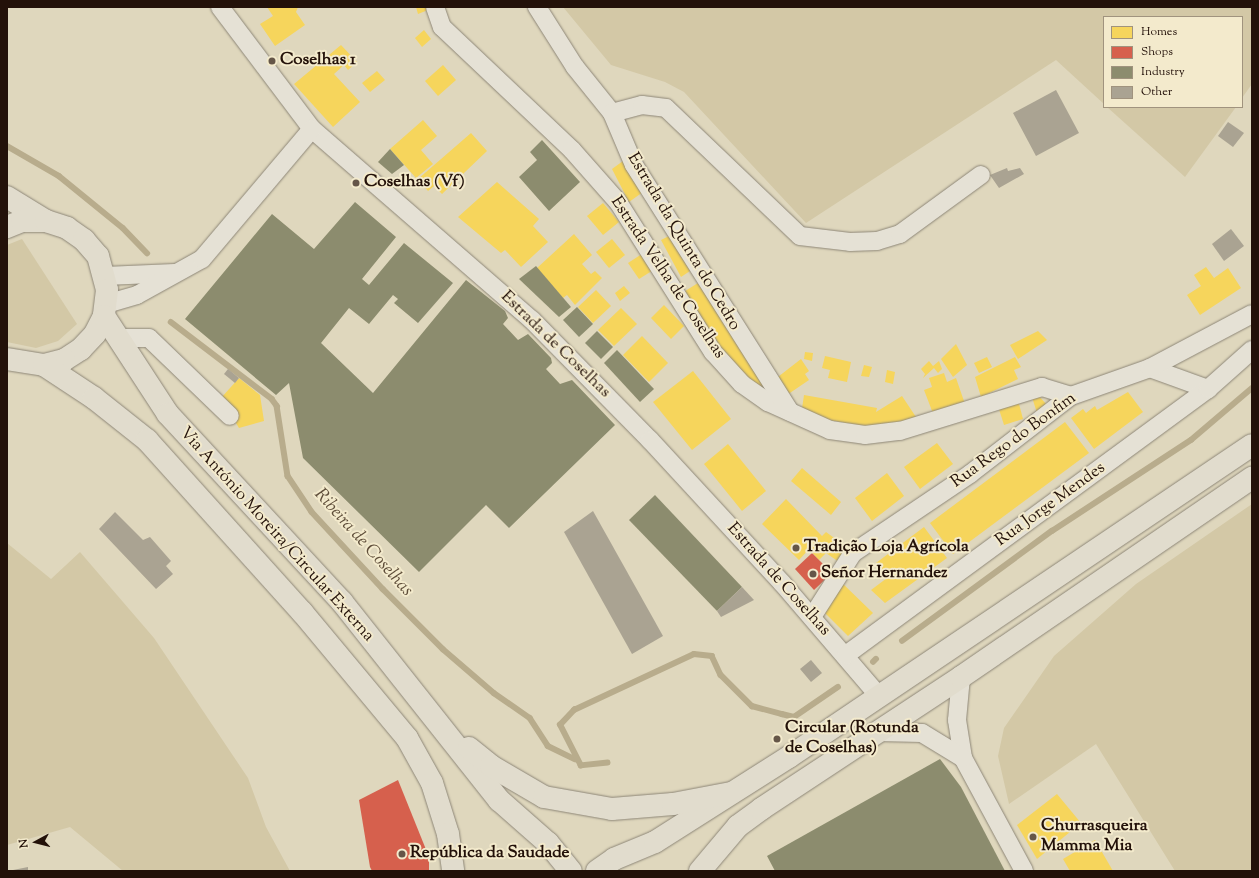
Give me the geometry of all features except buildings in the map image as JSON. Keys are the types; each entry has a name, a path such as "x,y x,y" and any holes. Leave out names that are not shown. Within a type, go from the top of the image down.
{"main road":[{"name":"Via António Moreira/Circular Externa","path":"7,196 46,221 67,228 84,240 98,256 105,276 105,310 95,334 81,349 64,360 20,364"},
{"name":"Via António Moreira/Circular Externa","path":"7,226 22,221 46,221"},
{"name":"Via António Moreira/Circular Externa","path":"105,310 119,338 168,414 342,602 499,800 548,843 570,871"},
{"name":"Via António Moreira/Circular Externa","path":"20,364 94,398 147,440 302,612 407,738 432,783 448,834 453,871"},
{"path":"597,871 614,859 655,842 731,793 879,696 1252,445"},
{"path":"701,871 738,826 961,677 1252,478"},
{"path":"436,721 491,766 544,797 612,809 673,804 731,793"}],"street":[{"name":"Estrada de Coselhas","path":"220,7 312,129 532,320 650,440 846,655 879,696"},
{"name":"Estrada Velha de Coselhas","path":"435,7 442,27 572,150 618,202 713,352 742,384 793,416 830,430 865,435 900,431 1042,387 1071,396"},
{"name":"Estrada da Quinta do Cedro","path":"537,7 575,67 612,113 634,165 793,416"},
{"path":"612,113 642,105 666,108 800,236 850,242 877,241 900,234 981,175"},
{"path":"105,310 182,272 202,259 312,129"},
{"path":"105,276 182,272"},
{"name":"Rua Rego do Bonfim","path":"812,617 853,553 970,474 1071,396 1150,368 1252,314"},
{"path":"119,338 149,338 230,416"},
{"name":"Rua Jorge Mendes","path":"846,655 1208,389 1252,350"},
{"path":"1150,368 1208,389"},
{"path":"961,677 957,720 963,758 1024,871"},
{"path":"878,732 922,733 963,758"}],"shaded area":[{"path":"563,7 1252,7 1252,84 1243,97 1243,16 1103,16 1103,103 1056,60 806,223 684,92 665,82 611,65"},
{"path":"1108,108 1235,108 1185,177"},
{"path":"22,239 77,324 58,341 36,348 7,342 7,245"},
{"path":"1252,504 1252,871 1175,871 1096,744 1009,804 998,756 1004,728 1054,656 1136,584"},
{"path":"7,543 51,579 80,552 154,638 248,778 266,827 290,871 123,871 70,827 7,845"}],"waterway":[{"name":"Ribeira de Coselhas","path":"7,146 59,176 123,228 147,253"},
{"name":"Ribeira de Coselhas","path":"171,322 272,399 277,406 288,476 312,512 383,589 443,649 494,693 530,718 548,746 575,759"},
{"path":"902,641 1052,531 1191,440 1252,388"},
{"path":"608,763 581,766 560,725 574,710 694,654 712,656 721,675 752,706 794,717 838,687"},
{"path":"873,662 876,659"}],"place":[{"name":"Coselhas 1","path":"272,61"},
{"name":"Coselhas (Vf)","path":"356,183"},
{"name":"Tradição Loja Agrícola","path":"796,548"},
{"name":"Señor Hernandez","path":"813,574"},
{"name":"Circular (Rotunda de Coselhas)","path":"777,739"},
{"name":"Churrasqueira Mamma Mia","path":"1033,837"},
{"name":"República da Saudade","path":"402,854"}]}
